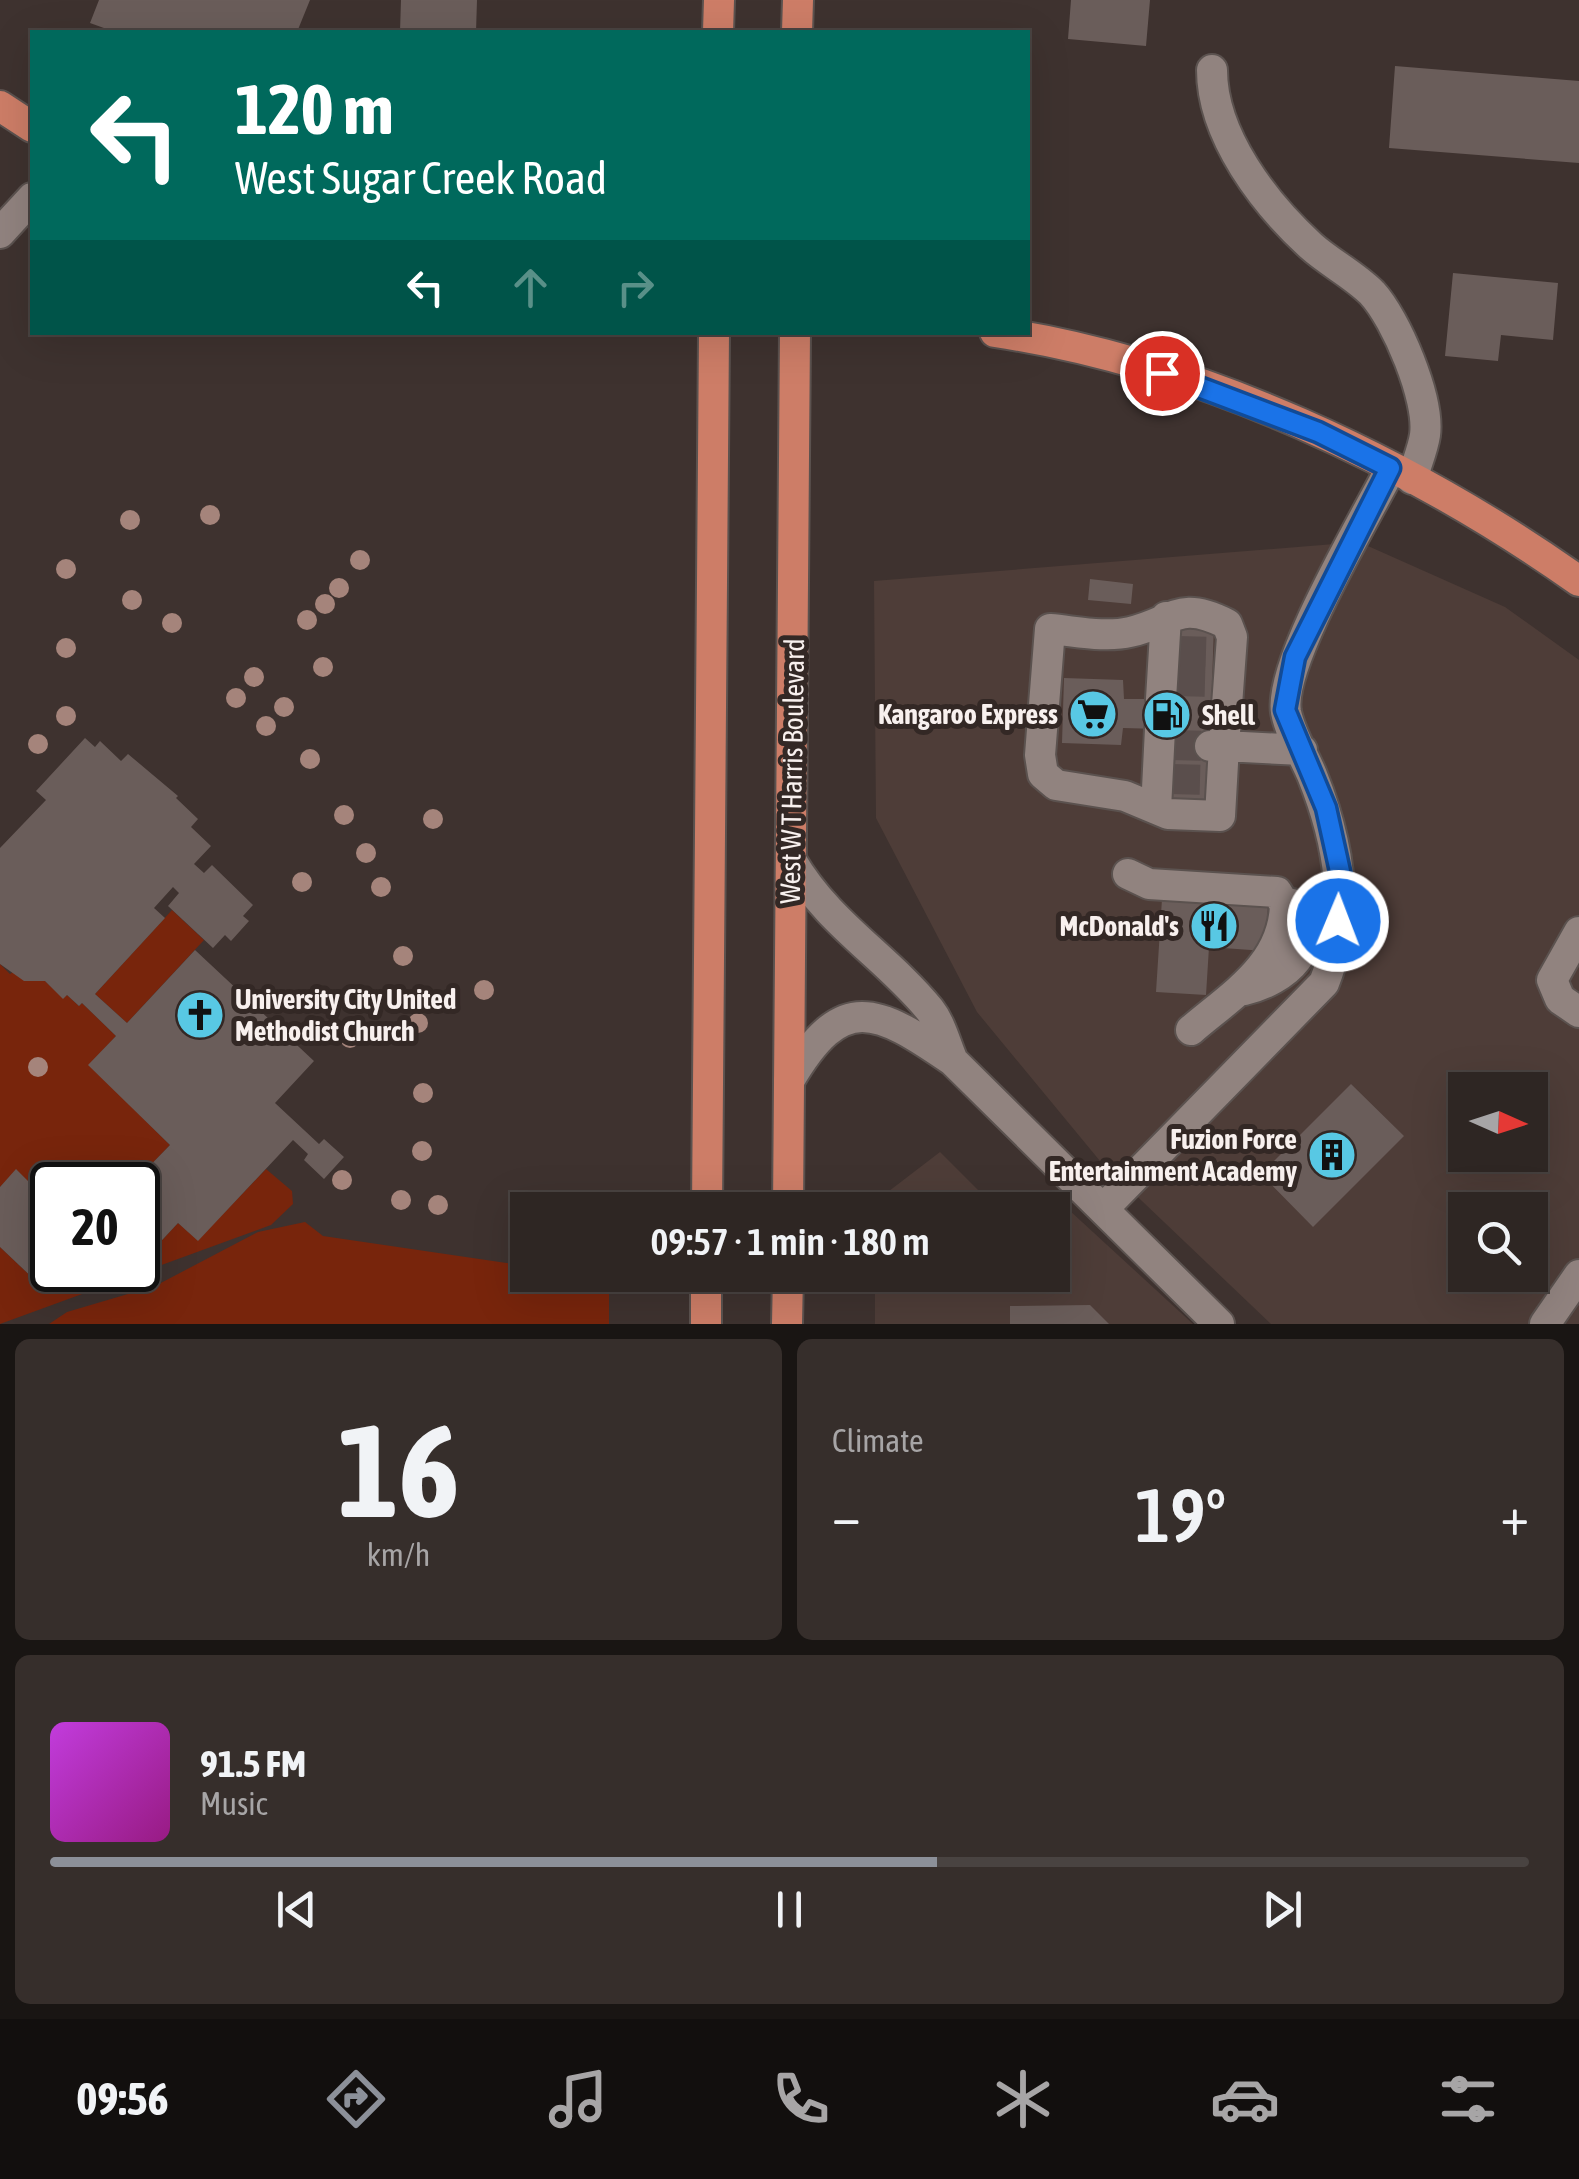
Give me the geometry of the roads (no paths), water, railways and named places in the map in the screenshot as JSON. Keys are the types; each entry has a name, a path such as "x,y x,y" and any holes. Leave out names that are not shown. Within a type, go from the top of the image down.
{"main road":[{"path":"718,0 718,30"},
{"path":"798,0 798,30"},
{"path":"0,106 30,126"},
{"path":"707,1192 714,335"},
{"name":"West W T Harris Boulevard","path":"788,1192 795,335"},
{"path":"1016,335 1063,342 1121,358 1284,418 1402,474 1528,545 1579,581"},
{"path":"706,1292 706,1324"},
{"path":"787,1324 788,1292"}],"street":[{"path":"1103,1210 1324,982 1336,955 1341,876 1326,808 1285,710 1295,657 1426,434 1414,374 1392,325 1373,294 1272,208 1219,120 1212,70"},
{"path":"0,233 30,200"},
{"path":"1161,789 1125,796 1056,786 1043,774 1040,755 1050,629 1130,632 1166,616 1180,610 1206,613 1227,624 1217,746 1220,816 1168,814 1161,789 1166,616"},
{"path":"1217,746 1302,750"},
{"path":"791,860 811,895 832,918 932,1012 953,1061"},
{"path":"1128,874 1149,884 1257,888 1278,895 1285,905 1278,947 1192,1030"},
{"path":"1579,932 1552,980 1560,999 1579,1012"},
{"path":"789,1081 828,1026 863,1017 886,1020 953,1061 1219,1324"},
{"path":"1544,1324 1579,1275"}],"tunnel":[{"path":"1176,651 1213,652"},
{"path":"1175,681 1213,682"},
{"path":"1171,745 1210,746"},
{"path":"1170,779 1209,780"}],"place":[{"name":"Kangaroo Express","path":"1093,714"},
{"name":"Shell","path":"1167,715"},
{"name":"McDonald's","path":"1214,926"},
{"name":"University City United Methodist Church","path":"200,1015"},
{"name":"Fuzion Force Entertainment Academy","path":"1332,1155"}]}
